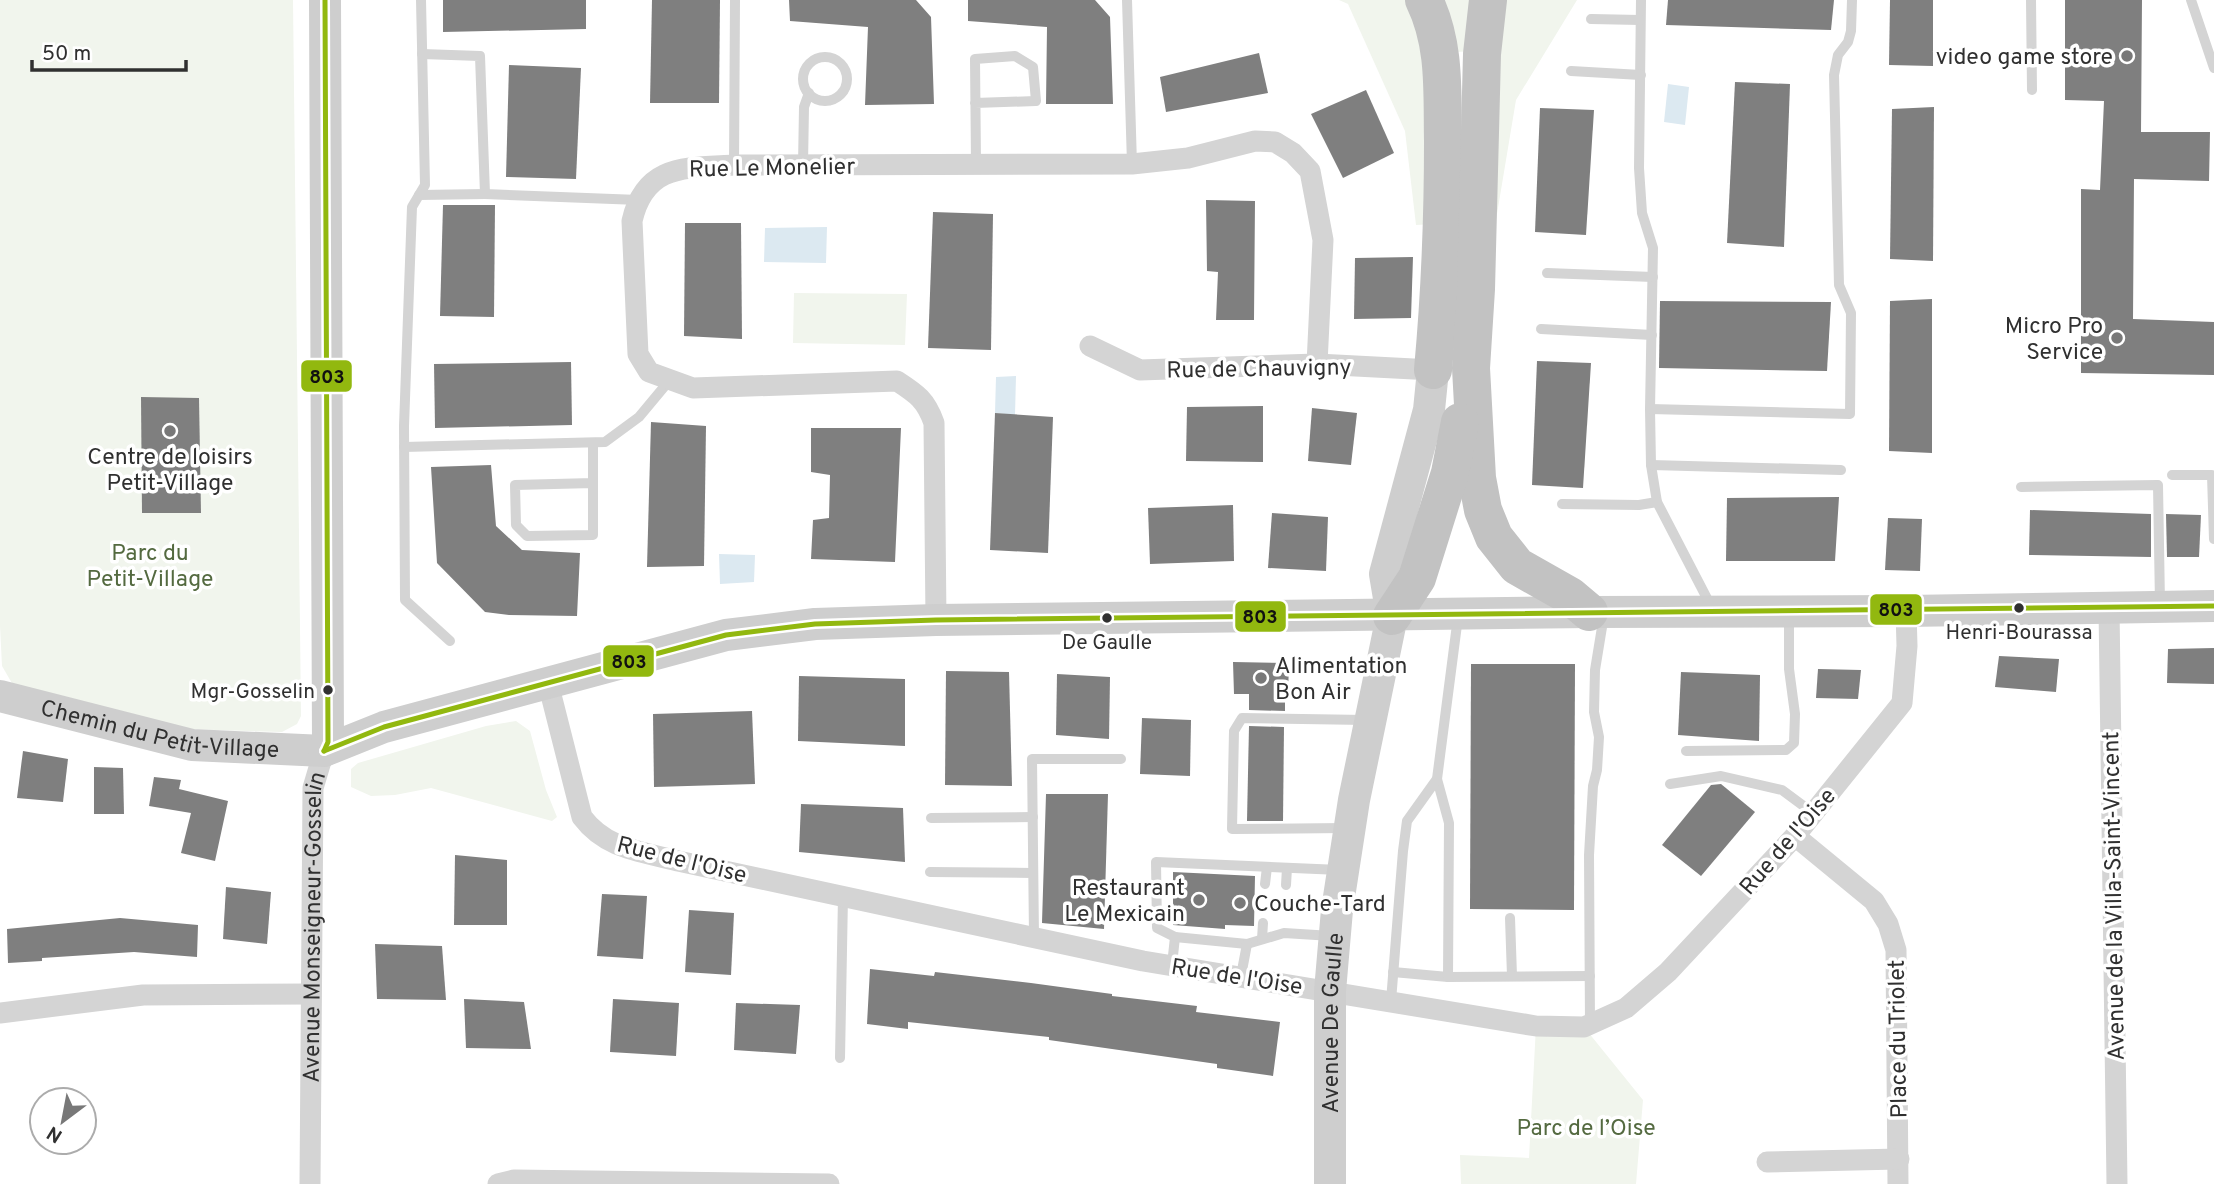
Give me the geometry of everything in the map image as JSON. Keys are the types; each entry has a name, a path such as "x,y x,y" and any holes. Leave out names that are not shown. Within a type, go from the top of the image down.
{"highway":[{"path":"1424,0 1431,13 1442,56 1441,277 1433,370"},
{"path":"1488,0 1482,54 1476,289 1471,368 1477,478 1483,510 1493,537 1517,566 1597,612"},
{"path":"1392,616 1417,579 1450,473 1471,368"}],"street":[{"name":"Avenue Monseigneur-Gosselin","path":"310,1184 313,788 328,743 325,0"},
{"name":"Rue Le Monelier","path":"639,200 655,179 674,169 803,164 1132,164 1188,158 1255,141 1275,142 1293,153 1310,171 1323,240 1317,364"},
{"path":"639,200 632,221 638,354 649,372 693,388 897,381 927,404 934,423 936,620"},
{"name":"Rue de Chauvigny","path":"1090,346 1140,370 1317,364 1433,370"},
{"path":"1392,616 1385,574 1429,410 1433,370"},
{"path":"324,751 384,727 726,635 815,624 936,620 2214,606"},
{"name":"Avenue de la Villa-Saint-Vincent","path":"2109,608 2117,1184"},
{"name":"Rue de l'Oise","path":"548,684 582,817 594,833 613,844 843,897 1172,965 1536,1026 1584,1027 1626,1008 1668,972 1795,836 1902,703 1907,646 1906,611"},
{"name":"Avenue De Gaulle","path":"1330,1184 1330,991 1335,936 1349,828 1392,616"},
{"name":"Chemin du Petit-Village","path":"0,696 192,745 324,751"},
{"name":"Place du Triolet","path":"1795,836 1874,901 1888,923 1896,950 1898,1184"},
{"path":"0,1013 143,995 310,994"},
{"path":"1767,1162 1899,1158"},
{"path":"498,1184 514,1181 830,1184"}],"lane":[{"path":"421,0 425,185 412,207 404,447 405,600 450,641"},
{"path":"734,165 735,0"},
{"path":"1127,0 1132,164"},
{"path":"1642,0 1639,168 1642,213 1653,248 1651,465 1657,502 1714,612"},
{"path":"1650,410 1850,414 1852,313 1839,285 1834,75 1838,55 1848,42 1851,31 1853,0"},
{"path":"2031,0 2032,90"},
{"path":"2191,0 2214,68"},
{"path":"1591,19 1640,20"},
{"path":"422,54 480,56 485,194"},
{"path":"975,103 1036,101 1033,68 1015,56 975,59 975,103 976,164"},
{"path":"803,164 804,107 810,93 804,73 813,61 826,57 840,62 847,81 841,94 829,100 822,100 810,93"},
{"path":"1571,71 1641,75"},
{"path":"419,195 485,194 639,200"},
{"path":"1547,273 1653,277"},
{"path":"1541,329 1652,335"},
{"path":"404,447 605,442 639,417 669,381"},
{"path":"593,443 593,483 593,535 527,536 516,525 515,485 593,483"},
{"path":"1651,465 1841,470"},
{"path":"2172,475 2212,475 2214,538"},
{"path":"2021,487 2158,485 2160,607"},
{"path":"1562,504 1639,505 1657,502"},
{"path":"1590,1024 1589,855 1599,737 1594,712 1597,612"},
{"path":"1686,751 1786,750 1794,743 1795,714 1789,669 1789,612"},
{"path":"1448,976 1449,823 1437,779 1458,614"},
{"path":"1349,828 1232,829 1234,731 1242,718 1371,721"},
{"path":"1034,937 1032,759 1121,759"},
{"path":"1670,783 1721,776 1782,790 1813,813"},
{"path":"1391,1001 1402,851 1407,821 1437,779"},
{"path":"931,818 1033,817"},
{"path":"1335,936 1285,928 1247,944 1175,937 1157,928 1156,862 1343,870"},
{"path":"1265,884 1267,867"},
{"path":"1286,886 1287,868"},
{"path":"930,872 1033,873"},
{"path":"840,1058 843,897"},
{"path":"1510,918 1512,976"},
{"path":"1262,939 1263,923"},
{"path":"1172,965 1175,937"},
{"path":"1241,976 1247,944"},
{"path":"1393,972 1448,976 1590,976"}],"green space":[{"name":"Parc du Petit-Village","path":"0,0 293,0 301,716 297,724 282,732 186,729 13,685 2,666"},
{"path":"1339,0 1410,0 1423,34 1434,224 1416,225 1405,131 1348,4"},
{"path":"1442,0 1476,0 1472,51 1457,52"},
{"path":"1496,0 1577,0 1516,100 1494,232"},
{"path":"794,293 907,294 905,345 793,343"},
{"path":"516,721 530,731 546,790 557,817 552,821 431,788 395,795 371,796 351,787 351,769 358,763 486,726"},
{"name":"Parc de l’Oise","path":"1536,1026 1584,1027 1643,1100 1636,1184 1461,1184 1460,1155 1529,1158"}],"shaded area":[{"path":"1668,84 1689,87 1685,125 1664,122"},
{"path":"827,227 826,263 764,262 765,228"},
{"path":"1016,376 1015,415 995,413 996,377"},
{"path":"719,554 755,555 754,582 720,584"}],"building":[{"path":"443,0 586,0 586,29 443,32"},
{"path":"652,0 720,0 719,103 650,103"},
{"path":"789,0 916,0 931,17 934,104 865,105 868,27 790,21"},
{"path":"968,0 1095,0 1110,17 1113,104 1046,104 1047,27 968,21"},
{"path":"1668,0 1834,0 1831,30 1666,25"},
{"path":"1890,0 1933,0 1933,66 1889,65"},
{"path":"2065,0 2142,0 2141,132 2210,132 2209,181 2134,179 2133,319 2214,322 2214,375 2081,373 2081,189 2100,190 2104,101 2065,100"},
{"path":"1259,53 1268,93 1166,112 1160,77"},
{"path":"509,65 581,68 576,179 506,177"},
{"path":"1735,82 1790,84 1784,247 1727,243"},
{"path":"1366,90 1394,153 1343,178 1311,114"},
{"path":"1934,107 1933,261 1890,259 1892,109"},
{"path":"1540,108 1594,110 1586,235 1535,232"},
{"path":"1206,200 1255,201 1254,320 1216,320 1218,272 1207,271"},
{"path":"443,205 495,205 494,317 440,316"},
{"path":"933,212 993,214 991,350 928,348"},
{"path":"685,223 741,223 742,339 684,336"},
{"path":"1413,257 1411,318 1354,319 1355,258"},
{"path":"1932,299 1932,453 1889,451 1890,301"},
{"path":"1660,301 1831,302 1827,371 1659,368"},
{"path":"1537,361 1591,363 1583,488 1532,485"},
{"path":"571,362 572,425 435,428 434,364"},
{"name":"Centre de loisirs Petit-Village","path":"141,397 199,398 201,513 142,513"},
{"path":"1263,406 1263,462 1186,461 1187,407"},
{"path":"1312,408 1357,413 1351,465 1308,461"},
{"path":"995,413 1053,417 1048,553 990,550"},
{"path":"651,422 706,426 704,566 647,567"},
{"path":"811,428 901,428 895,562 811,559 813,520 829,518 830,475 811,472"},
{"path":"491,465 496,526 522,550 580,553 577,616 485,612 437,563 431,467"},
{"path":"1839,497 1835,561 1726,561 1727,498"},
{"path":"1233,505 1234,561 1150,564 1148,508"},
{"path":"2030,510 2151,514 2151,557 2029,555"},
{"path":"1272,513 1328,517 1326,571 1268,568"},
{"path":"2166,514 2201,515 2199,557 2167,557"},
{"path":"1888,518 1922,519 1920,571 1885,570"},
{"path":"2214,648 2214,684 2167,683 2168,649"},
{"path":"1999,656 2059,659 2056,692 1995,687"},
{"name":"Alimentation Bon Air","path":"1233,662 1289,663 1285,711 1249,710 1249,694 1234,694"},
{"path":"1471,664 1575,664 1574,910 1470,909"},
{"path":"1818,669 1861,670 1858,699 1816,698"},
{"path":"946,671 1009,672 1012,786 945,785"},
{"path":"1681,672 1760,675 1759,741 1678,735"},
{"path":"1057,674 1110,677 1109,739 1056,735"},
{"path":"799,676 905,679 905,746 798,741"},
{"path":"752,711 755,784 654,787 653,714"},
{"path":"1142,718 1191,720 1190,776 1140,774"},
{"path":"1249,726 1284,727 1283,821 1247,821"},
{"path":"23,751 68,759 63,802 17,798"},
{"path":"94,767 123,768 124,814 94,814"},
{"path":"154,777 181,780 179,789 228,801 215,861 181,853 191,813 149,806"},
{"path":"1721,784 1755,812 1701,876 1662,845 1711,785"},
{"path":"1046,794 1108,794 1104,929 1042,923"},
{"path":"801,804 903,808 905,862 799,852"},
{"path":"455,855 507,860 507,925 454,925"},
{"name":"Restaurant Le Mexicain","path":"1173,872 1255,876 1254,926 1225,925 1225,929 1173,925"},
{"path":"226,887 271,892 267,944 223,939"},
{"path":"602,894 647,896 643,959 597,956"},
{"path":"689,910 734,913 731,975 685,972"},
{"path":"120,918 198,925 197,957 134,952 8,963 7,929"},
{"path":"375,944 442,946 446,1000 377,999"},
{"path":"870,969 934,976 935,972 1031,983 1197,1006 1196,1012 1280,1022 1273,1076 1217,1068 1217,1064 1049,1040 1049,1037 908,1022 908,1029 867,1024"},
{"path":"464,999 524,1002 531,1049 466,1048"},
{"path":"613,999 679,1003 676,1056 610,1052"},
{"path":"736,1003 800,1005 796,1054 734,1050"}],"transit line":[{"name":"803","path":"324,751 328,742 325,0"},
{"name":"803","path":"324,751 384,727 726,635 815,624 936,620 2214,606"}],"place":[{"name":"video game store","path":"2127,56"},
{"name":"Micro Pro Service","path":"2117,338"},
{"name":"Centre de loisirs Petit-Village","path":"170,431"},
{"name":"Henri-Bourassa","path":"2019,608"},
{"name":"De Gaulle","path":"1107,618"},
{"name":"Alimentation Bon Air","path":"1261,678"},
{"name":"Mgr-Gosselin","path":"328,690"},
{"name":"Restaurant Le Mexicain","path":"1199,900"},
{"name":"Couche-Tard","path":"1240,903"}]}
